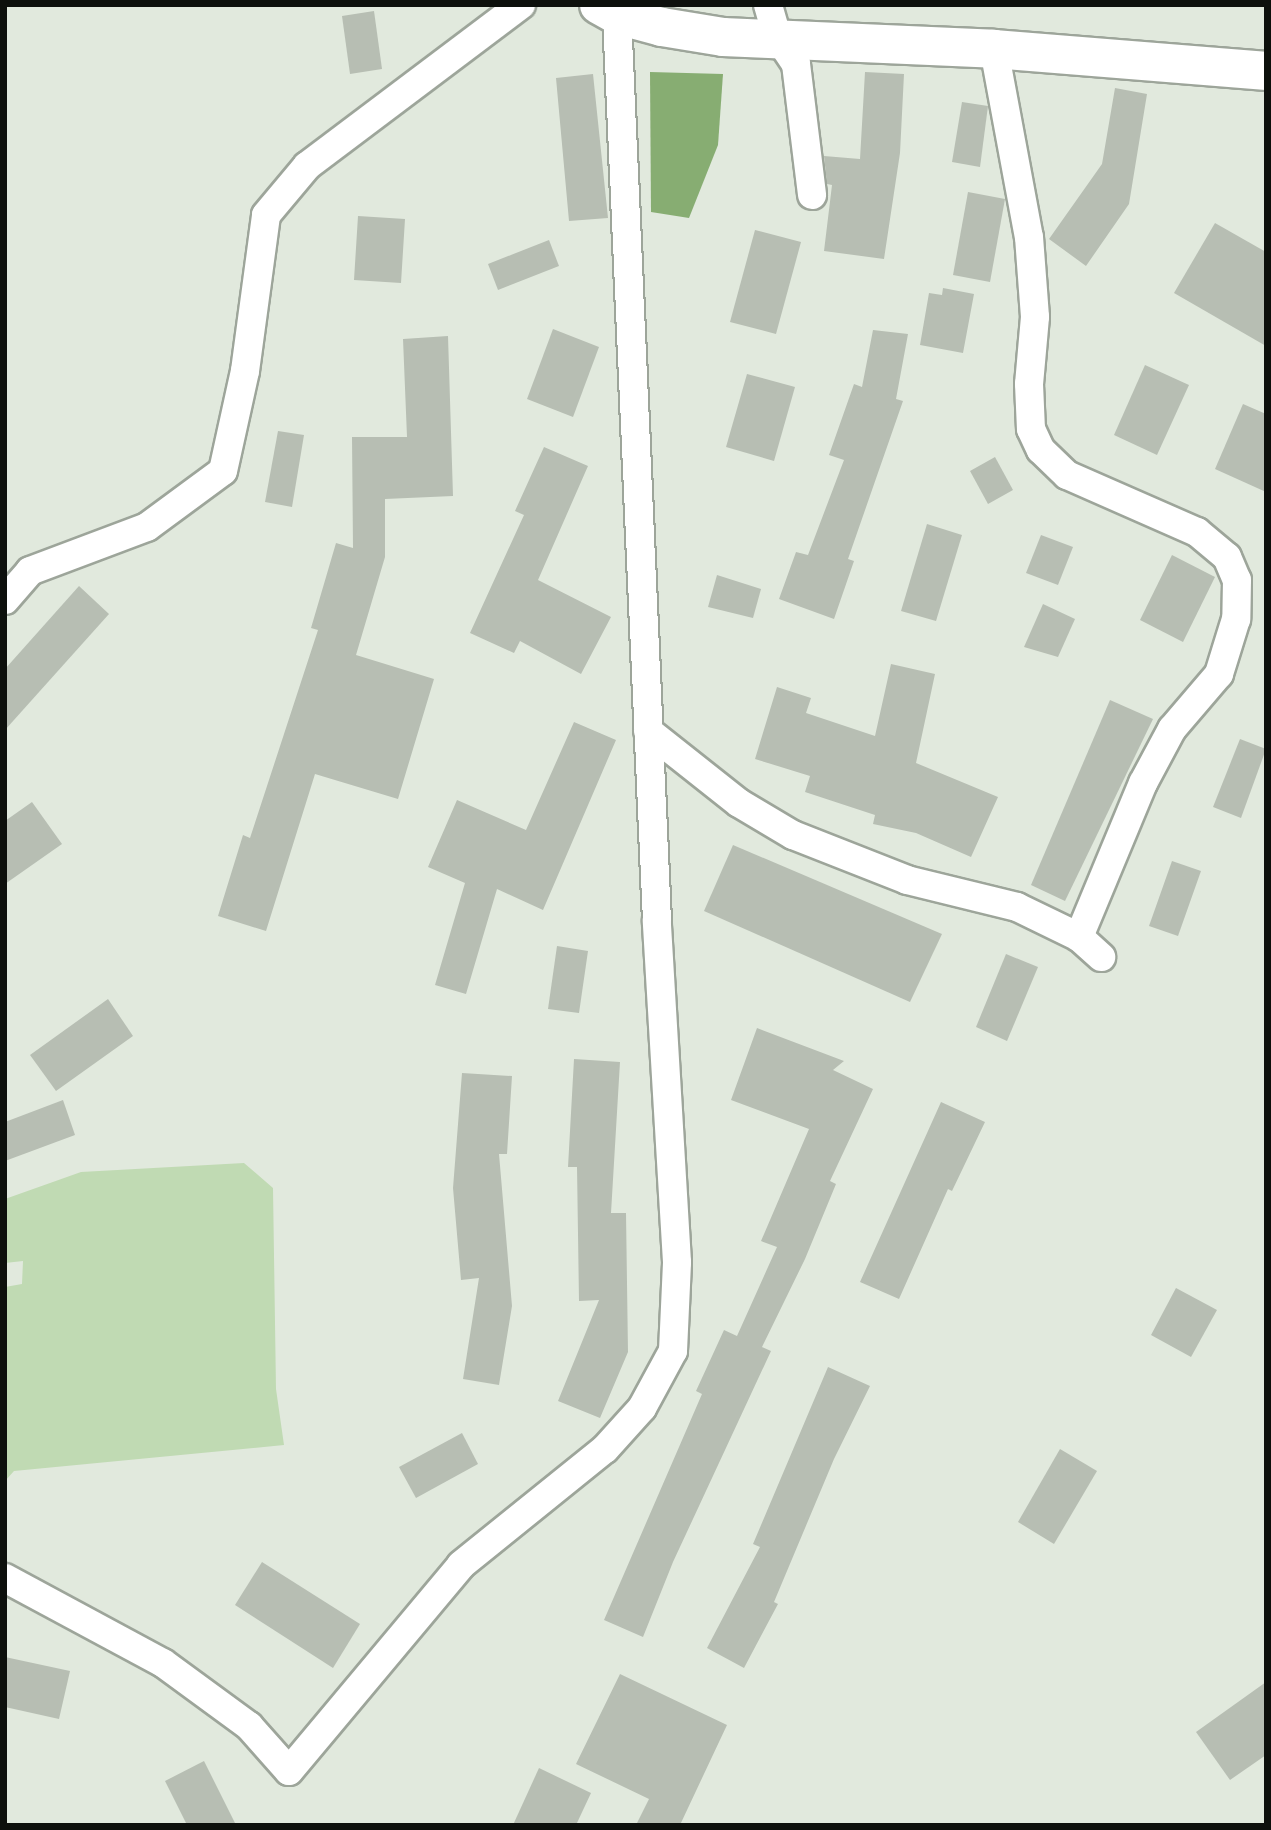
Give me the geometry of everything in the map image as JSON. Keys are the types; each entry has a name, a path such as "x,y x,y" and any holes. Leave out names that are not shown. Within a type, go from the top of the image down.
{"street":[{"path":"5,600 30,571 147,527 223,471 245,372 265,215 307,166 522,5"},
{"path":"5,1578 163,1663 249,1726 289,1771 461,1565 605,1449 642,1408 673,1351 677,1262 608,10 723,37 773,21 994,49 1266,71"},
{"path":"773,21 796,64 812,195"},
{"path":"994,49 1029,237 1035,317 1029,384 1031,429 1041,450 1067,475 1197,533 1227,557 1237,580 1236,619 1219,674 1172,729 1160,750 1079,937"},
{"path":"648,731 739,803 793,835 907,880 1017,908 1079,937 1101,957"}],"shaded area":[{"path":"650,72 723,74 718,145 689,218 651,212"},
{"path":"244,1163 273,1188 276,1389 284,1445 14,1471 5,1481 5,1287 22,1284 23,1261 5,1263 5,1199 81,1172"}],"building":[{"path":"374,11 382,69 350,74 342,16"},
{"path":"865,72 904,74 900,153 884,259 824,251 832,185 827,184 824,156 860,159"},
{"path":"593,74 608,218 569,221 556,78"},
{"path":"1115,88 1147,94 1129,204 1086,266 1049,239 1102,164"},
{"path":"962,102 988,106 980,167 952,162"},
{"path":"968,192 1005,199 990,282 953,275"},
{"path":"358,216 405,219 401,283 354,280"},
{"path":"1215,223 1266,252 1266,346 1174,293"},
{"path":"755,230 801,242 776,334 730,322"},
{"path":"549,240 559,266 498,290 488,264"},
{"path":"943,288 974,294 963,353 920,345 929,293 942,295"},
{"path":"553,329 599,347 573,417 527,399"},
{"path":"873,330 908,334 896,399 903,401 848,559 854,561 834,619 779,599 796,552 808,555 844,460 829,455 854,384 862,387"},
{"path":"448,336 453,496 385,499 385,557 356,655 434,679 398,799 315,774 266,931 218,916 243,835 250,838 318,630 311,628 336,543 353,548 352,437 407,437 403,339"},
{"path":"1145,365 1189,385 1157,455 1114,435"},
{"path":"747,374 795,387 774,461 726,447"},
{"path":"1243,404 1266,414 1266,492 1215,469"},
{"path":"278,431 304,435 292,507 265,502"},
{"path":"544,447 588,466 538,580 611,617 581,674 520,641 514,653 470,633 524,515 515,511"},
{"path":"995,457 1013,490 988,504 970,471"},
{"path":"927,524 962,535 936,621 901,611"},
{"path":"1041,535 1073,547 1058,585 1026,573"},
{"path":"1172,555 1215,577 1183,642 1140,620"},
{"path":"717,575 761,589 753,618 708,607"},
{"path":"79,586 109,614 5,730 5,669"},
{"path":"1043,604 1075,619 1058,657 1024,647"},
{"path":"891,664 935,674 916,763 998,797 971,857 916,833 873,824 875,815 805,792 810,776 755,759 777,687 811,698 806,713 875,736"},
{"path":"1110,700 1153,719 1065,901 1031,885"},
{"path":"574,722 616,740 543,910 497,889 466,994 435,985 465,883 428,867 457,800 526,830"},
{"path":"1240,739 1266,749 1241,818 1213,807"},
{"path":"32,802 62,844 5,884 5,821"},
{"path":"733,845 942,934 910,1002 704,911"},
{"path":"1172,861 1201,871 1178,936 1149,926"},
{"path":"557,946 588,951 579,1013 548,1009"},
{"path":"1006,954 1038,967 1007,1041 976,1027"},
{"path":"108,999 133,1036 56,1091 30,1055"},
{"path":"757,1028 844,1061 833,1070 873,1089 830,1181 836,1184 805,1259 762,1347 771,1351 673,1562 643,1637 604,1620 702,1394 696,1391 724,1330 737,1336 777,1247 761,1241 809,1129 731,1100"},
{"path":"574,1059 620,1062 611,1213 626,1213 628,1352 600,1418 558,1401 599,1300 579,1301 577,1167 568,1167"},
{"path":"462,1073 512,1076 507,1154 499,1154 512,1306 499,1385 463,1379 479,1278 461,1280 453,1188"},
{"path":"63,1100 75,1135 5,1161 5,1122"},
{"path":"941,1102 985,1122 952,1191 948,1189 899,1299 860,1282"},
{"path":"1176,1288 1217,1310 1191,1357 1151,1335"},
{"path":"828,1367 870,1386 834,1459 774,1602 778,1604 744,1668 707,1648 760,1547 753,1544"},
{"path":"462,1433 478,1464 416,1498 399,1467"},
{"path":"1060,1449 1097,1471 1054,1544 1018,1522"},
{"path":"262,1562 360,1624 333,1668 235,1605"},
{"path":"5,1657 70,1671 59,1719 5,1707"},
{"path":"620,1674 727,1725 680,1825 636,1825 649,1799 576,1764"},
{"path":"1266,1682 1266,1755 1230,1780 1196,1732"},
{"path":"204,1761 236,1825 187,1825 165,1781"},
{"path":"539,1768 591,1793 576,1825 513,1825"}]}
